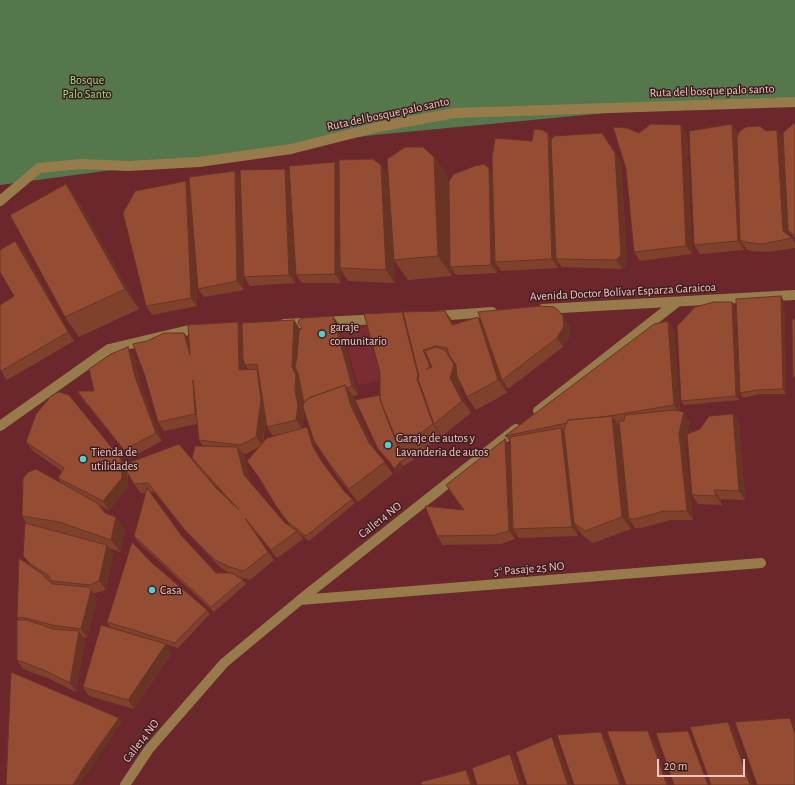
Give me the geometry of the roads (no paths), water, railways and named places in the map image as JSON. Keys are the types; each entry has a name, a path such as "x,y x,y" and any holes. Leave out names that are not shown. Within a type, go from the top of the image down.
{"street":[{"name":"Ruta del bosque palo santo","path":"0,201 39,168 80,164 128,166 206,161 291,149 378,127 455,113 795,102"},
{"name":"Avenida Doctor Bolívar Esparza Garaicoa","path":"534,310 795,295"},
{"name":"Calle14 NO","path":"125,785 149,749 224,663 300,600 677,302"},
{"path":"423,316 502,312"},
{"path":"272,325 391,318"},
{"path":"0,426 109,349 189,330 208,329"},
{"name":"5° Pasaje 25 NO","path":"300,600 761,563"}],"place":[{"name":"garaje comunitario","path":"322,334"},
{"name":"Garaje de autos y Lavanderia de autos","path":"388,445"},
{"name":"Tienda de utilidades","path":"83,459"},
{"name":"Casa","path":"152,590"}],"park label":[{"name":"Bosque Palo Santo","path":"87,87"}]}
